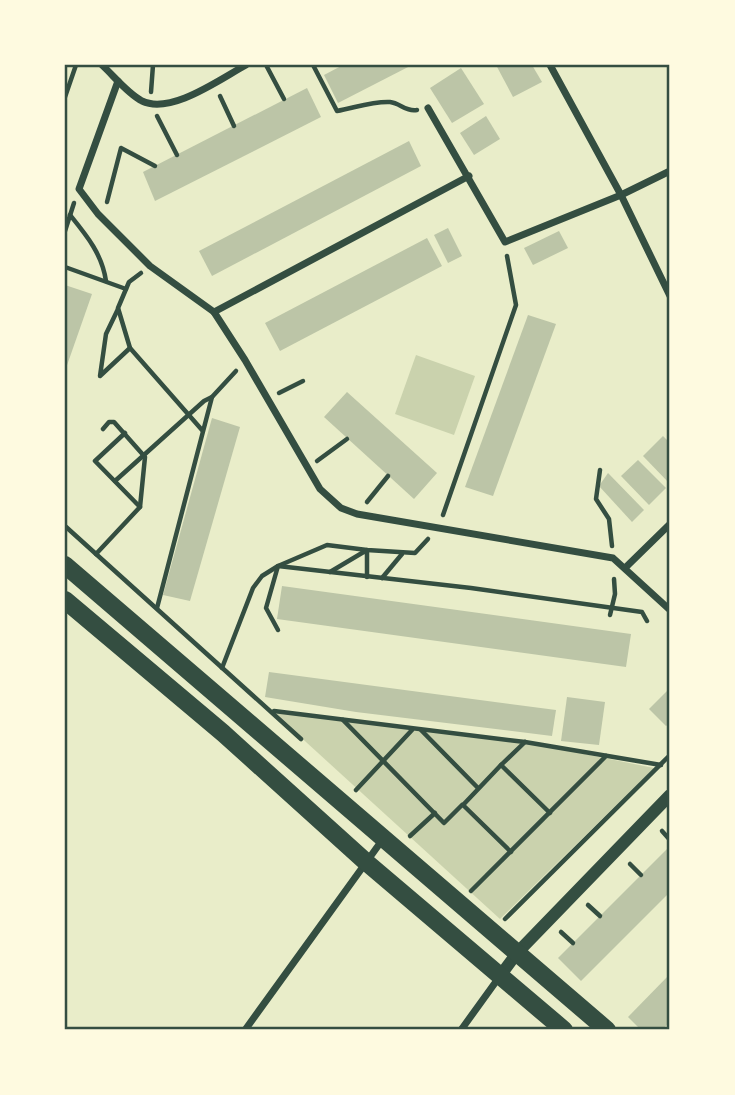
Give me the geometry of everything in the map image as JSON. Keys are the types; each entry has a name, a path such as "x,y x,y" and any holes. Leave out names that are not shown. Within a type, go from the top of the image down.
{"main road":[{"path":"65,565 607,1030"},
{"path":"65,600 223,733 366,862 564,1030"}],"street":[{"path":"102,65 138,99 151,105 178,102 246,65"},
{"path":"550,65 621,195 670,296"},
{"path":"118,81 79,189 102,218 150,267 214,312 320,489 341,508 357,514 613,558 670,610"},
{"path":"428,108 505,242 621,195 670,171"},
{"path":"214,312 469,176"},
{"path":"625,568 670,524"},
{"path":"461,1030 517,953 670,795"},
{"path":"245,1030 383,839"}],"path":[{"path":"65,97 76,65"},
{"path":"153,65 150,77 151,105 177,155"},
{"path":"266,65 284,99"},
{"path":"313,65 337,111 381,102 394,102 411,111 428,108"},
{"path":"214,83 234,125"},
{"path":"102,218 121,148 155,166"},
{"path":"65,231 79,189"},
{"path":"70,215 94,244 104,264 106,281"},
{"path":"222,668 253,588 262,576 278,566 327,545 415,553 439,528 516,304 505,242"},
{"path":"65,267 126,289"},
{"path":"130,348 100,376 106,334 129,282 150,267"},
{"path":"118,309 130,348 202,431"},
{"path":"116,481 204,401 212,397 245,360"},
{"path":"268,399 303,381"},
{"path":"157,608 212,397"},
{"path":"96,554 140,508 145,457 114,422 109,422 103,429"},
{"path":"125,433 95,461 140,508"},
{"path":"308,469 347,439"},
{"path":"357,514 388,475"},
{"path":"329,572 367,550"},
{"path":"367,550 367,577"},
{"path":"382,578 402,553"},
{"path":"278,566 642,612 647,621"},
{"path":"278,566 266,608 278,630"},
{"path":"272,711 525,742 661,765"},
{"path":"342,719 444,823 525,742"},
{"path":"356,791 412,729"},
{"path":"421,730 478,789"},
{"path":"459,904 607,755"},
{"path":"492,932 670,755"},
{"path":"501,765 550,813"},
{"path":"463,805 511,852"},
{"path":"407,838 435,813"},
{"path":"662,831 670,840"},
{"path":"629,864 641,875"},
{"path":"588,905 600,916"},
{"path":"561,932 573,943"}],"green space":[{"path":"416,355 475,376 454,435 395,414"},
{"path":"272,711 525,742 654,768 500,919"}],"building":[{"path":"343,65 412,65 338,103 324,75"},
{"path":"496,65 532,65 542,82 513,97"},
{"path":"461,68 484,104 452,123 430,88"},
{"path":"307,88 321,117 155,201 143,172"},
{"path":"486,116 500,139 474,155 460,133"},
{"path":"409,141 421,166 212,276 199,251"},
{"path":"448,228 462,256 448,263 434,235"},
{"path":"559,231 568,248 533,265 524,248"},
{"path":"427,238 442,266 280,351 265,323"},
{"path":"65,285 92,294 65,371"},
{"path":"528,315 556,324 493,496 465,487"},
{"path":"347,392 437,473 414,499 324,417"},
{"path":"212,418 240,427 190,601 163,595"},
{"path":"663,436 670,443 670,484 643,456"},
{"path":"638,460 666,488 649,505 621,476"},
{"path":"608,473 644,510 632,522 599,486"},
{"path":"282,586 631,634 626,667 277,619"},
{"path":"269,672 556,710 552,736 356,712 265,697"},
{"path":"670,688 670,723 666,726 649,709"},
{"path":"567,697 605,702 599,745 561,741"},
{"path":"670,846 670,892 581,981 558,958"},
{"path":"670,974 670,1022 662,1030 641,1030 628,1017"}]}
